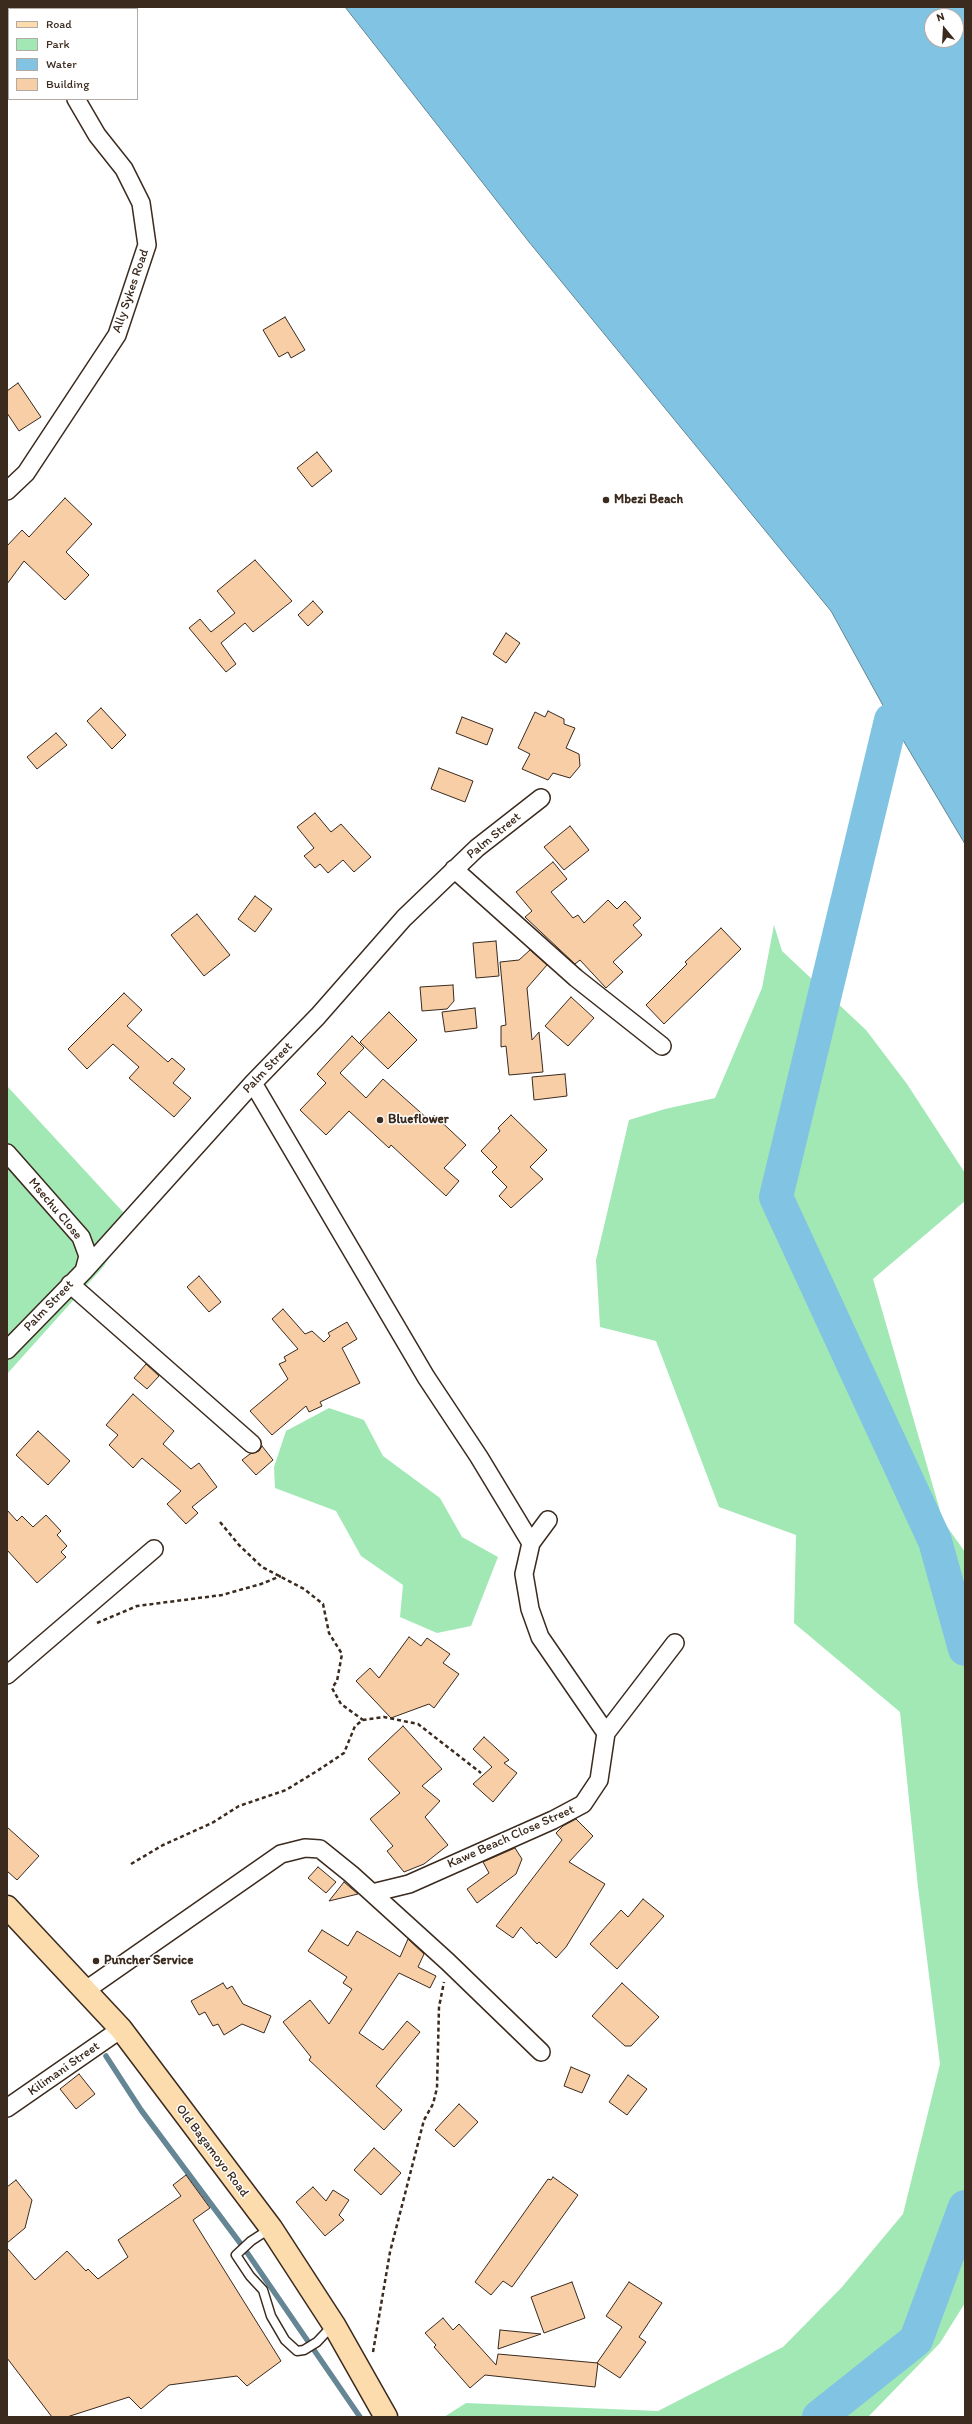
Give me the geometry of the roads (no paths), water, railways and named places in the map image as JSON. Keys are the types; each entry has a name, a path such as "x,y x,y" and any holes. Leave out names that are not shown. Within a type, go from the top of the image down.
{"main road":[{"name":"Old Bagamoyo Road","path":"7,1907 121,2029 272,2228 334,2324 386,2417"}],"street":[{"name":"Ally Sykes Road","path":"7,491 26,473 117,335 147,245 141,203 124,169 96,135 77,100"},
{"name":"Palm Street","path":"7,1350 84,1270 253,1083 318,1016 404,918 454,869 542,798"},
{"path":"454,869 576,978 662,1046"},
{"path":"253,1083 422,1370 531,1543"},
{"name":"Msechu Close","path":"7,1153 81,1237 88,1256 84,1270"},
{"path":"70,1284 252,1444"},
{"path":"548,1520 531,1543 524,1574 530,1609 540,1637 606,1733"},
{"path":"7,1675 154,1549"},
{"name":"Kawe Beach Close Street","path":"372,1893 409,1884 553,1820 583,1804 599,1780 606,1733 675,1643"},
{"path":"86,1990 281,1854 305,1848 320,1849 372,1893 448,1962 541,2052"},
{"name":"Kilimani Street","path":"7,2108 121,2029"}],"lane":[{"path":"272,2228 251,2241 236,2255 250,2276 263,2290 271,2316 285,2340 298,2351 304,2350 317,2342 334,2324"}],"water":[{"path":"345,7 965,7 965,844 891,720 831,611 529,242"}],"waterway":[{"path":"891,720 776,1197 935,1541 965,1649"},
{"path":"106,2056 141,2110 246,2251 360,2417"},
{"path":"819,2417 916,2340 965,2207"}],"place":[{"name":"Mbezi Beach","path":"606,500"},
{"name":"Blueflower","path":"380,1120"},
{"name":"Puncher Service","path":"96,1961"}]}
